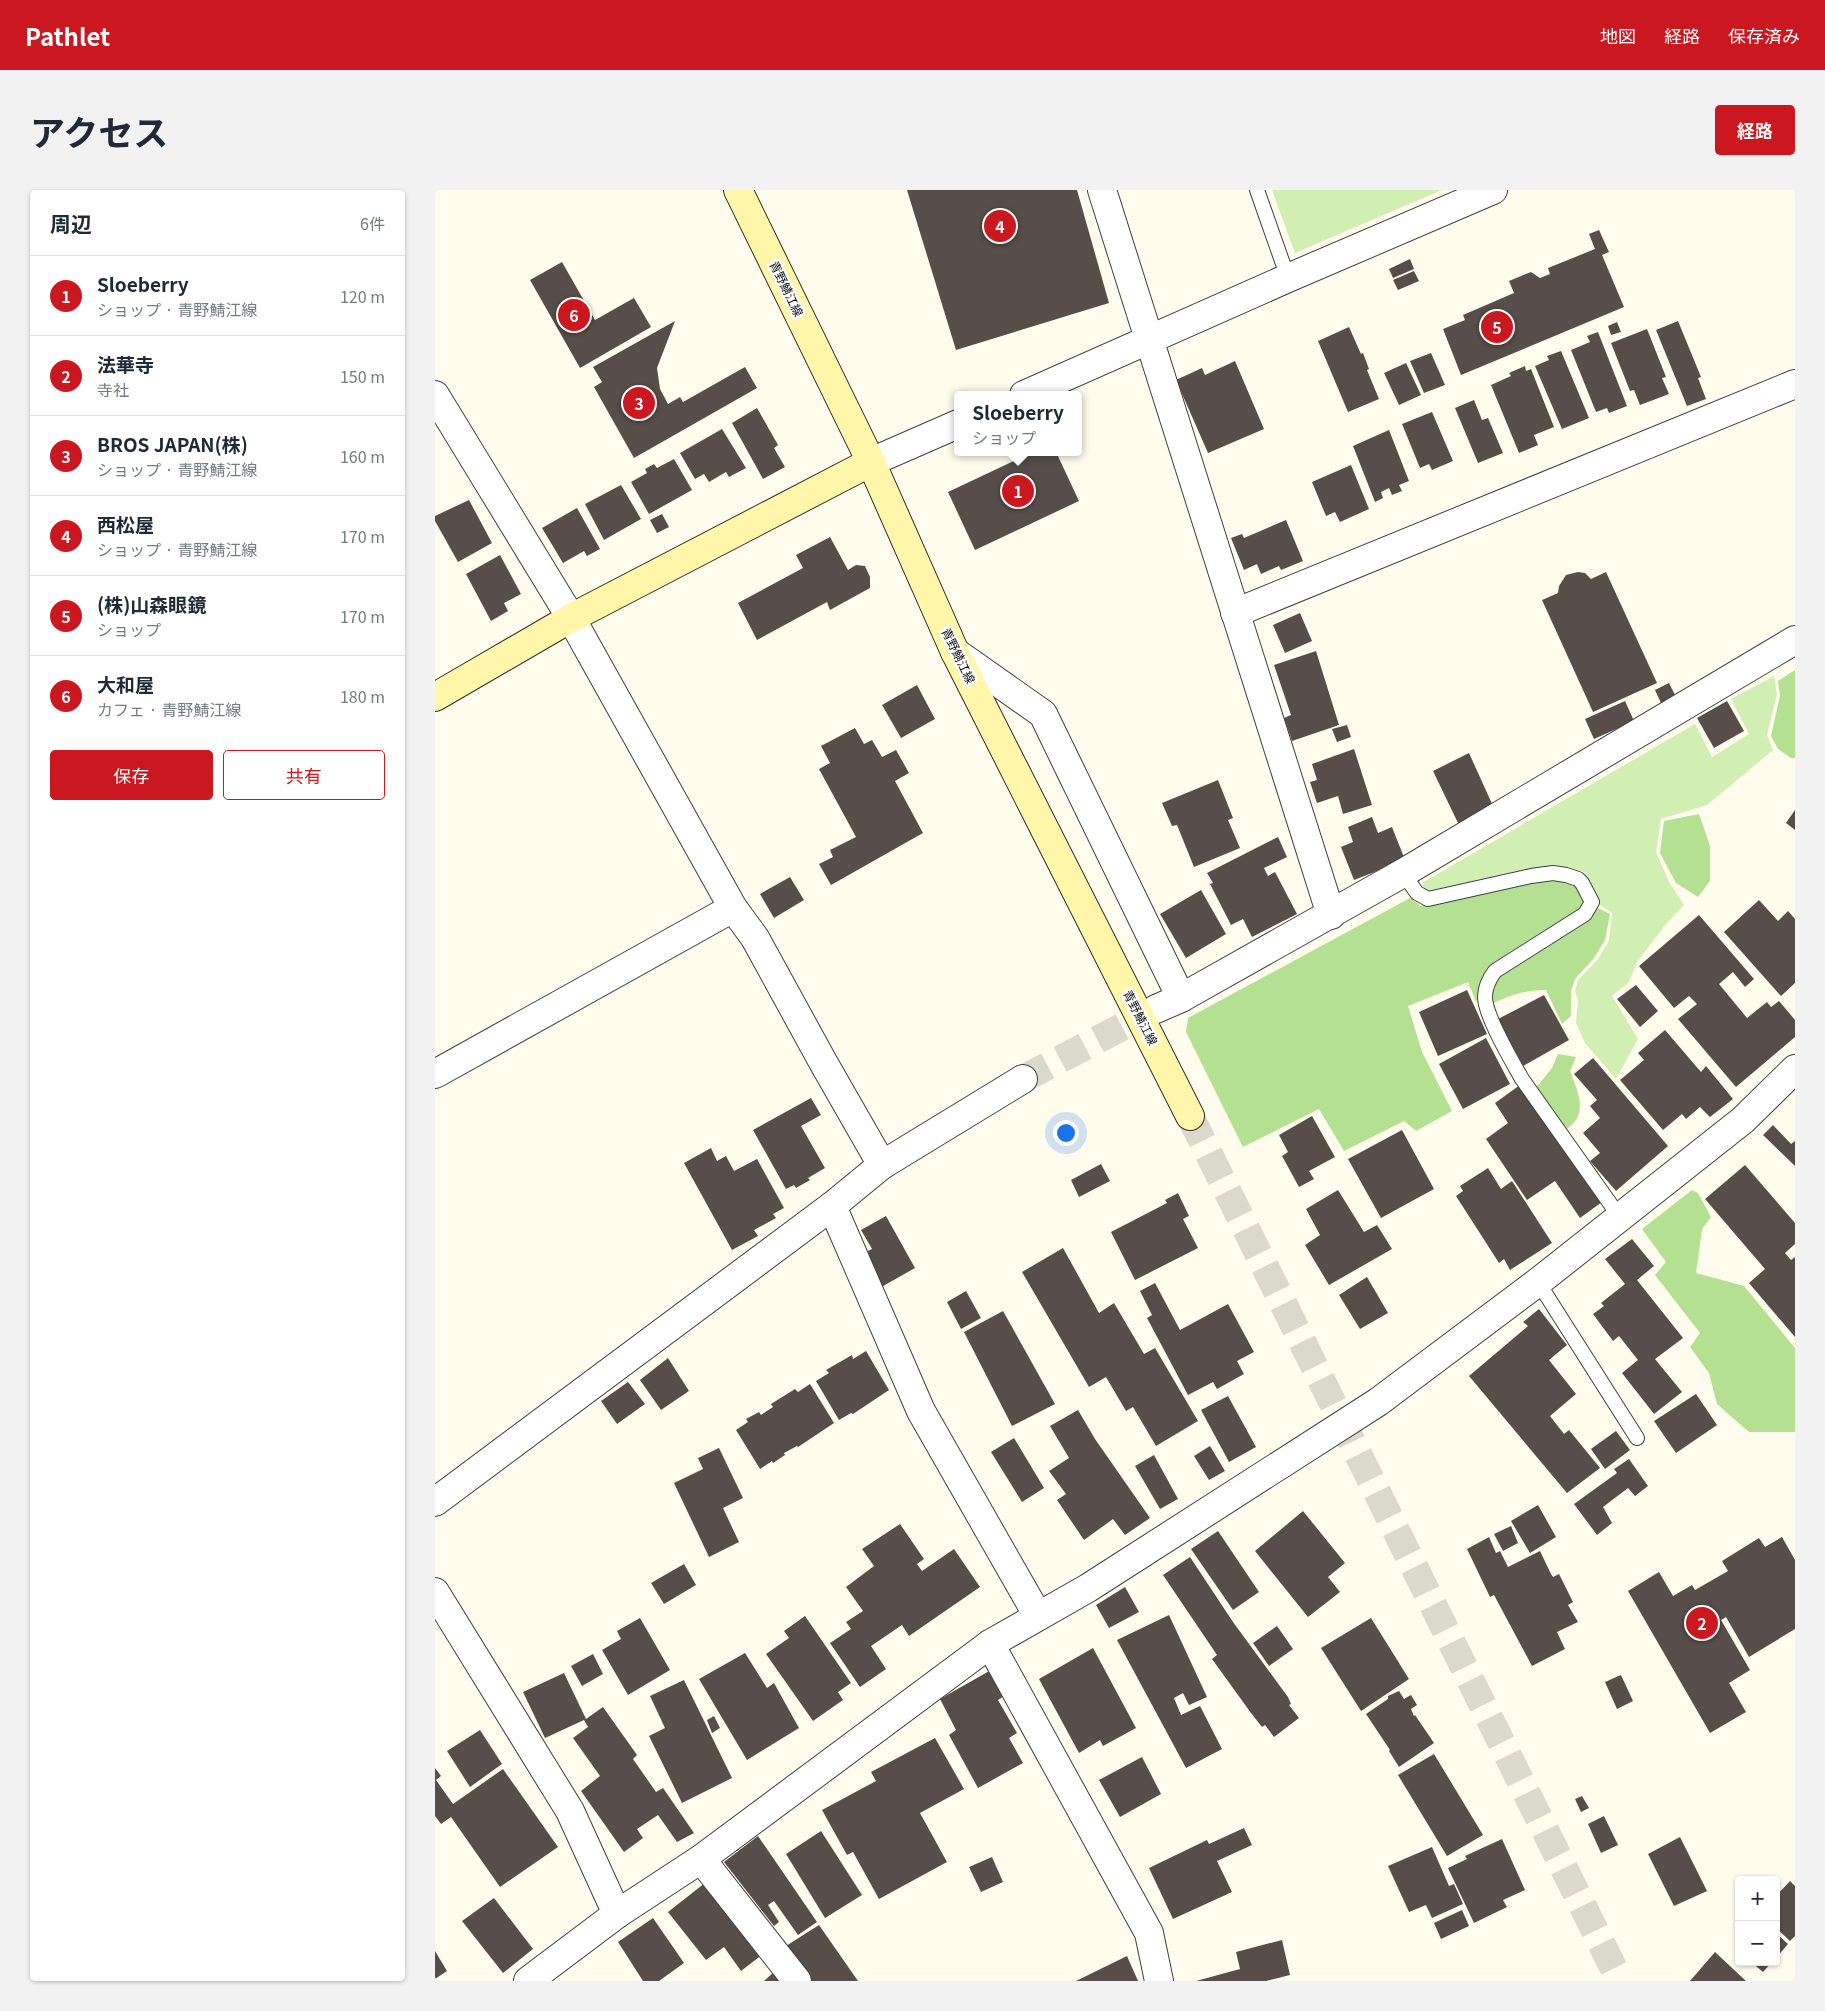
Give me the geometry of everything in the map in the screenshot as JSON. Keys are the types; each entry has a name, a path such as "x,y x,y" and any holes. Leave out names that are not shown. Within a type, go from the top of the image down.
{"main road":[{"name":"青野鯖江線","path":"738,190 871,462 955,652 1190,1116"},
{"path":"435,696 571,618 871,462"}],"street":[{"path":"1102,190 1331,914"},
{"path":"1033,391 1493,190"},
{"path":"1235,613 1795,384"},
{"path":"435,395 571,618 733,908 755,938 882,1165"},
{"path":"871,462 954,426"},
{"path":"1156,1009 1181,998 1403,873 1795,640"},
{"path":"955,652 1043,714 1181,998"},
{"path":"435,1074 733,908"},
{"path":"528,1981 617,1914 701,1859 990,1644 1097,1582 1378,1402 1538,1282 1619,1216 1743,1120 1795,1070"},
{"path":"435,1502 831,1206 882,1165 1023,1080"},
{"path":"831,1206 921,1411 1039,1616"},
{"path":"435,1592 570,1810 617,1914"},
{"path":"990,1644 1149,1933 1159,1981"},
{"path":"701,1859 797,1981"}],"lane":[{"path":"1257,190 1288,278"},
{"path":"1403,873 1417,893 1428,899 1545,873 1566,875 1578,879 1582,883 1592,902 1585,914 1495,971 1486,987 1485,998 1487,1009 1515,1067 1619,1216"},
{"path":"1538,1282 1637,1438"}],"green space":[{"path":"1272,190 1442,190 1295,253"},
{"path":"1795,670 1795,758 1791,758 1778,749 1771,736 1780,696 1778,681"},
{"path":"1774,676 1777,694 1767,735 1773,750 1707,805 1661,819 1656,852 1669,882 1684,905 1666,924 1637,962 1629,982 1612,996 1638,1039 1616,1079 1585,1043 1576,1023 1578,1000 1575,991 1578,980 1598,959 1609,941 1612,913 1599,904 1584,872 1555,865 1428,893 1422,883 1695,724 1712,757 1749,734 1731,699"},
{"path":"1699,814 1710,846 1710,881 1698,897 1676,883 1660,853 1664,821"},
{"path":"1543,880 1566,880 1577,885 1585,905 1580,913 1495,965 1476,1002 1468,982 1408,1006 1422,1052 1452,1111 1416,1131 1404,1121 1344,1151 1319,1109 1243,1147 1186,1032 1188,1018 1410,898 1421,906"},
{"path":"1598,908 1610,914 1605,940 1594,958 1575,979 1571,991 1571,1016 1562,1024 1546,990 1518,994 1492,1004 1490,993 1497,975 1586,920"},
{"path":"1558,1054 1576,1057 1570,1071 1580,1102 1580,1110 1574,1123 1567,1129 1536,1088 1552,1068"},
{"path":"1692,1190 1698,1193 1711,1217 1702,1229 1696,1273 1744,1286 1795,1348 1795,1432 1749,1432 1717,1404 1709,1373 1690,1347 1700,1333 1655,1275 1666,1262 1642,1229"}],"building":[{"path":"907,190 1077,190 1109,303 956,350"},
{"path":"1599,230 1609,252 1602,255 1624,307 1461,375 1443,329 1465,320 1463,315 1514,293 1509,281 1531,272 1540,278 1550,274 1548,268 1595,249 1589,234"},
{"path":"1410,259 1414,269 1393,278 1389,269"},
{"path":"562,262 595,320 634,298 651,327 580,368 530,280"},
{"path":"1414,271 1419,281 1398,290 1393,280"},
{"path":"675,321 657,368 660,389 668,404 680,397 683,402 745,367 757,388 634,458 594,387 602,382 593,367"},
{"path":"1678,321 1701,377 1698,378 1706,399 1687,406 1656,330"},
{"path":"1617,322 1621,332 1611,335 1608,326"},
{"path":"1349,327 1361,354 1363,353 1369,369 1367,370 1379,399 1348,412 1318,341"},
{"path":"1647,329 1666,377 1662,378 1669,394 1640,405 1634,390 1630,391 1611,343"},
{"path":"1598,332 1627,406 1609,413 1607,408 1596,412 1571,350 1590,342 1587,336"},
{"path":"1561,351 1589,418 1562,429 1535,366 1549,360 1547,356"},
{"path":"1431,353 1445,385 1424,393 1410,361"},
{"path":"1235,361 1264,429 1208,453 1176,380 1202,368 1205,375"},
{"path":"1406,363 1421,395 1399,405 1384,373"},
{"path":"1525,366 1526,371 1531,369 1554,427 1534,435 1538,445 1519,453 1491,385 1511,376 1509,373"},
{"path":"1474,400 1482,420 1488,418 1503,453 1478,463 1455,408"},
{"path":"757,408 778,445 774,448 785,467 763,479 732,423"},
{"path":"1432,412 1453,461 1432,470 1429,464 1420,468 1402,424"},
{"path":"722,429 746,468 729,477 726,472 709,482 704,474 695,479 680,453"},
{"path":"1389,430 1409,481 1399,485 1402,491 1392,495 1389,488 1381,492 1383,498 1375,502 1353,446"},
{"path":"1024,456 1058,456 1079,501 975,550 948,492"},
{"path":"674,459 692,490 649,514 631,482 647,473 645,469 654,464 657,468"},
{"path":"1351,465 1369,509 1340,522 1335,512 1326,516 1312,482"},
{"path":"621,485 641,519 604,540 585,504"},
{"path":"469,500 492,543 458,562 435,521 435,516"},
{"path":"577,508 600,549 587,556 584,551 563,563 542,528"},
{"path":"662,514 669,527 657,533 650,520"},
{"path":"1286,520 1303,561 1281,570 1279,566 1261,574 1257,564 1244,570 1231,538 1242,534 1244,538"},
{"path":"830,537 848,570 856,565 865,566 870,577 870,588 830,610 827,602 757,640 738,603 803,568 796,555"},
{"path":"500,555 521,594 504,603 508,611 491,621 466,574"},
{"path":"1578,572 1585,573 1591,579 1606,572 1657,683 1593,712 1542,600 1558,593 1559,586 1566,575"},
{"path":"1300,613 1312,641 1285,653 1273,625"},
{"path":"1316,651 1339,725 1292,741 1284,718 1291,715 1274,665"},
{"path":"1669,683 1675,695 1661,703 1655,690"},
{"path":"917,685 935,719 901,738 882,705"},
{"path":"1625,701 1634,721 1594,739 1585,719"},
{"path":"1727,701 1744,731 1714,748 1697,718"},
{"path":"1347,725 1351,737 1337,742 1332,729"},
{"path":"855,728 864,744 872,740 882,757 896,750 909,773 895,781 923,833 831,885 819,864 833,857 830,850 856,837 819,769 830,763 821,746"},
{"path":"1354,749 1372,805 1343,814 1338,796 1317,803 1310,782 1317,780 1312,764"},
{"path":"1469,753 1493,806 1458,823 1433,771"},
{"path":"1218,780 1233,818 1228,820 1240,848 1194,867 1177,825 1172,826 1162,803"},
{"path":"1795,810 1795,830 1786,823"},
{"path":"1372,817 1378,833 1392,827 1405,860 1354,880 1341,847 1353,842 1348,827"},
{"path":"1278,837 1287,857 1264,868 1268,876 1275,872 1297,914 1252,937 1243,919 1231,925 1210,884 1213,883 1207,873"},
{"path":"790,877 804,900 774,918 760,894"},
{"path":"1201,890 1226,934 1186,958 1160,914"},
{"path":"1759,900 1778,921 1788,911 1795,919 1795,983 1781,996 1724,932"},
{"path":"1699,915 1754,979 1745,987 1733,972 1719,984 1747,1018 1767,1002 1771,1007 1779,1001 1795,1020 1795,1037 1736,1087 1678,1019 1697,1004 1689,996 1674,1008 1639,966"},
{"path":"1636,985 1658,1011 1640,1027 1617,999"},
{"path":"1467,990 1487,1034 1438,1056 1419,1012"},
{"path":"1544,995 1569,1040 1523,1066 1498,1019"},
{"path":"1665,1030 1701,1072 1706,1066 1733,1099 1710,1117 1700,1107 1686,1119 1682,1114 1663,1130 1620,1080 1644,1060 1638,1053"},
{"path":"1486,1038 1510,1084 1463,1109 1439,1064"},
{"path":"1593,1058 1668,1146 1616,1191 1590,1161 1600,1153 1583,1133 1600,1118 1590,1106 1597,1100 1574,1074"},
{"path":"1520,1085 1602,1202 1580,1218 1555,1181 1527,1200 1486,1139 1508,1123 1495,1103"},
{"path":"811,1098 821,1115 801,1126 825,1168 796,1188 794,1185 786,1189 753,1130"},
{"path":"1312,1116 1335,1157 1309,1171 1314,1179 1299,1187 1282,1156 1288,1152 1279,1135"},
{"path":"1773,1125 1791,1144 1795,1141 1795,1166 1763,1135"},
{"path":"1402,1130 1434,1189 1381,1218 1348,1159"},
{"path":"711,1148 717,1161 726,1156 734,1171 757,1159 784,1208 773,1214 776,1218 754,1230 758,1236 732,1250 684,1163"},
{"path":"1101,1164 1110,1181 1079,1197 1071,1180"},
{"path":"1745,1165 1795,1223 1795,1244 1785,1253 1791,1260 1795,1257 1795,1337 1749,1283 1765,1269 1705,1199"},
{"path":"1488,1168 1501,1189 1512,1181 1552,1243 1510,1270 1504,1259 1499,1263 1456,1196 1463,1191 1460,1186"},
{"path":"1338,1190 1364,1232 1377,1225 1392,1249 1329,1285 1305,1245 1320,1235 1306,1209"},
{"path":"1178,1193 1189,1216 1183,1219 1198,1248 1135,1280 1111,1232 1167,1203 1165,1200"},
{"path":"886,1216 915,1268 876,1290 862,1254 872,1249 861,1230"},
{"path":"1632,1239 1654,1266 1637,1280 1683,1338 1655,1359 1682,1392 1654,1414 1622,1373 1638,1360 1619,1336 1613,1341 1593,1314 1604,1306 1601,1303 1625,1284 1605,1259"},
{"path":"1063,1248 1099,1313 1114,1303 1144,1354 1155,1348 1198,1421 1156,1446 1133,1407 1126,1411 1106,1377 1089,1387 1022,1272"},
{"path":"1367,1277 1388,1313 1360,1329 1339,1295"},
{"path":"1155,1283 1180,1330 1228,1304 1254,1352 1237,1361 1244,1374 1217,1389 1213,1382 1188,1395 1147,1318 1152,1315 1140,1291"},
{"path":"966,1291 981,1318 961,1329 947,1302"},
{"path":"1539,1309 1567,1345 1549,1360 1576,1394 1550,1416 1564,1434 1569,1430 1600,1468 1567,1493 1469,1376 1528,1326 1523,1322"},
{"path":"1003,1311 1055,1404 1012,1426 964,1332"},
{"path":"866,1351 889,1390 853,1414 851,1413 839,1420 816,1381 829,1373 826,1370 852,1355 853,1359"},
{"path":"668,1358 689,1391 661,1410 640,1380"},
{"path":"628,1382 645,1404 617,1424 601,1401"},
{"path":"810,1384 834,1423 798,1447 784,1453 785,1455 773,1463 772,1461 760,1469 736,1430 748,1422 746,1419 759,1412 761,1415 773,1407 771,1404 795,1389 798,1392"},
{"path":"1696,1394 1717,1425 1676,1453 1654,1421"},
{"path":"1228,1396 1256,1447 1229,1462 1201,1410"},
{"path":"1078,1410 1095,1439 1150,1518 1125,1535 1113,1519 1084,1540 1057,1500 1066,1494 1049,1471 1069,1458 1050,1426"},
{"path":"1616,1431 1630,1450 1605,1469 1591,1449"},
{"path":"1014,1438 1044,1488 1022,1502 991,1452"},
{"path":"1210,1446 1225,1471 1209,1480 1194,1456"},
{"path":"719,1448 743,1498 723,1508 739,1542 709,1557 674,1483 703,1469 698,1458"},
{"path":"1154,1455 1178,1499 1160,1509 1135,1466"},
{"path":"1629,1459 1648,1486 1635,1496 1628,1488 1603,1507 1612,1523 1597,1535 1574,1504 1617,1473 1614,1469"},
{"path":"1538,1505 1556,1537 1530,1553 1511,1521"},
{"path":"1303,1511 1345,1563 1328,1577 1340,1592 1308,1617 1255,1551"},
{"path":"900,1524 924,1559 917,1564 922,1571 954,1549 980,1587 909,1636 902,1625 871,1646 886,1669 860,1687 830,1643 851,1629 846,1622 863,1611 846,1587 874,1566 862,1549"},
{"path":"1511,1526 1518,1543 1503,1551 1494,1534"},
{"path":"1218,1531 1259,1592 1233,1610 1191,1549"},
{"path":"1489,1537 1496,1553 1500,1551 1508,1567 1540,1551 1553,1577 1559,1574 1573,1602 1568,1605 1578,1622 1557,1632 1565,1649 1532,1666 1494,1595 1490,1597 1467,1549"},
{"path":"1782,1537 1795,1560 1795,1629 1749,1657 1726,1617 1721,1620 1750,1670 1729,1683 1746,1712 1710,1733 1628,1591 1659,1572 1673,1596 1692,1585 1695,1590 1728,1571 1722,1561 1759,1538 1765,1547"},
{"path":"1190,1557 1233,1622 1288,1697 1291,1704 1289,1705 1299,1718 1274,1737 1265,1725 1262,1727 1212,1659 1217,1655 1163,1575"},
{"path":"684,1564 696,1585 664,1604 651,1583"},
{"path":"1125,1587 1139,1612 1109,1628 1096,1605"},
{"path":"1169,1615 1207,1697 1189,1705 1183,1693 1174,1698 1181,1715 1200,1706 1222,1749 1186,1768 1117,1640"},
{"path":"805,1616 851,1683 838,1692 843,1700 813,1721 766,1654 789,1638 784,1631"},
{"path":"640,1618 670,1670 628,1695 602,1650 621,1639 617,1631"},
{"path":"1371,1618 1409,1679 1361,1711 1321,1648"},
{"path":"1277,1626 1293,1649 1269,1666 1253,1643"},
{"path":"1093,1648 1136,1728 1103,1746 1100,1740 1079,1753 1039,1679"},
{"path":"745,1653 767,1688 774,1683 799,1728 747,1760 699,1679"},
{"path":"593,1654 603,1674 582,1686 571,1666"},
{"path":"991,1670 1004,1696 998,1700 1017,1733 1009,1738 1023,1763 978,1788 949,1735 956,1730 940,1699"},
{"path":"564,1673 586,1719 603,1707 637,1755 633,1759 656,1792 663,1788 694,1833 677,1842 658,1815 637,1829 643,1838 624,1852 581,1791 600,1776 573,1738 588,1727 584,1720 545,1738 523,1692"},
{"path":"1621,1675 1633,1701 1617,1709 1605,1682"},
{"path":"684,1680 732,1778 682,1803 649,1736 665,1728 650,1696"},
{"path":"1399,1691 1404,1699 1411,1695 1417,1705 1411,1709 1414,1716 1434,1743 1399,1767 1366,1714 1388,1699 1388,1696"},
{"path":"714,1716 720,1728 712,1733 707,1720"},
{"path":"480,1730 502,1764 470,1787 447,1751"},
{"path":"935,1738 964,1789 920,1813 947,1862 879,1899 853,1852 847,1855 822,1810 876,1781 871,1772"},
{"path":"1434,1754 1483,1835 1447,1856 1398,1775"},
{"path":"1142,1757 1161,1794 1120,1817 1099,1780"},
{"path":"435,1768 441,1776 436,1780 453,1804 503,1769 558,1847 500,1887 451,1817 441,1824 435,1816"},
{"path":"1582,1796 1589,1808 1581,1812 1575,1799"},
{"path":"1604,1816 1618,1845 1601,1853 1588,1824"},
{"path":"1244,1828 1252,1845 1217,1861 1232,1892 1173,1919 1149,1868 1207,1840 1209,1844"},
{"path":"821,1831 862,1895 825,1918 786,1854"},
{"path":"758,1836 817,1922 798,1935 774,1901 768,1905 779,1922 774,1926 724,1862"},
{"path":"1680,1837 1707,1891 1674,1906 1648,1854"},
{"path":"1502,1839 1525,1890 1503,1900 1507,1907 1474,1923 1448,1868 1467,1859 1465,1856"},
{"path":"1432,1847 1449,1886 1454,1884 1463,1904 1432,1918 1426,1905 1409,1912 1388,1866"},
{"path":"992,1857 1003,1882 981,1892 969,1867"},
{"path":"710,1879 767,1951 741,1971 724,1947 706,1960 668,1912"},
{"path":"1790,1881 1795,1886 1795,1936 1790,1941 1780,1932 1780,1892"},
{"path":"494,1898 533,1949 503,1973 462,1921"},
{"path":"1462,1910 1469,1926 1441,1939 1434,1923"},
{"path":"653,1918 684,1963 659,1981 643,1981 618,1942"},
{"path":"819,1925 858,1981 810,1981 786,1946"},
{"path":"1780,1937 1788,1944 1780,1953"},
{"path":"1282,1940 1290,1975 1266,1981 1196,1981 1240,1969 1236,1952"},
{"path":"435,1951 447,1971 435,1979"},
{"path":"1715,1952 1746,1981 1690,1981"},
{"path":"1127,1956 1138,1981 1076,1981"},
{"path":"1756,1966 1768,1966 1763,1972"},
{"path":"775,1971 783,1981 764,1981"}],"tunnel":[{"path":"1023,1079 1156,1009"},
{"path":"1190,1116 1620,1981"}],"place":[{"name":"西松屋","path":"1000,226"},
{"name":"大和屋","path":"574,315"},
{"name":"(株)山森眼鏡","path":"1497,327"},
{"name":"BROS JAPAN(株)","path":"639,403"},
{"name":"Sloeberry","path":"1018,491"},
{"name":"法華寺","path":"1702,1623"}]}
